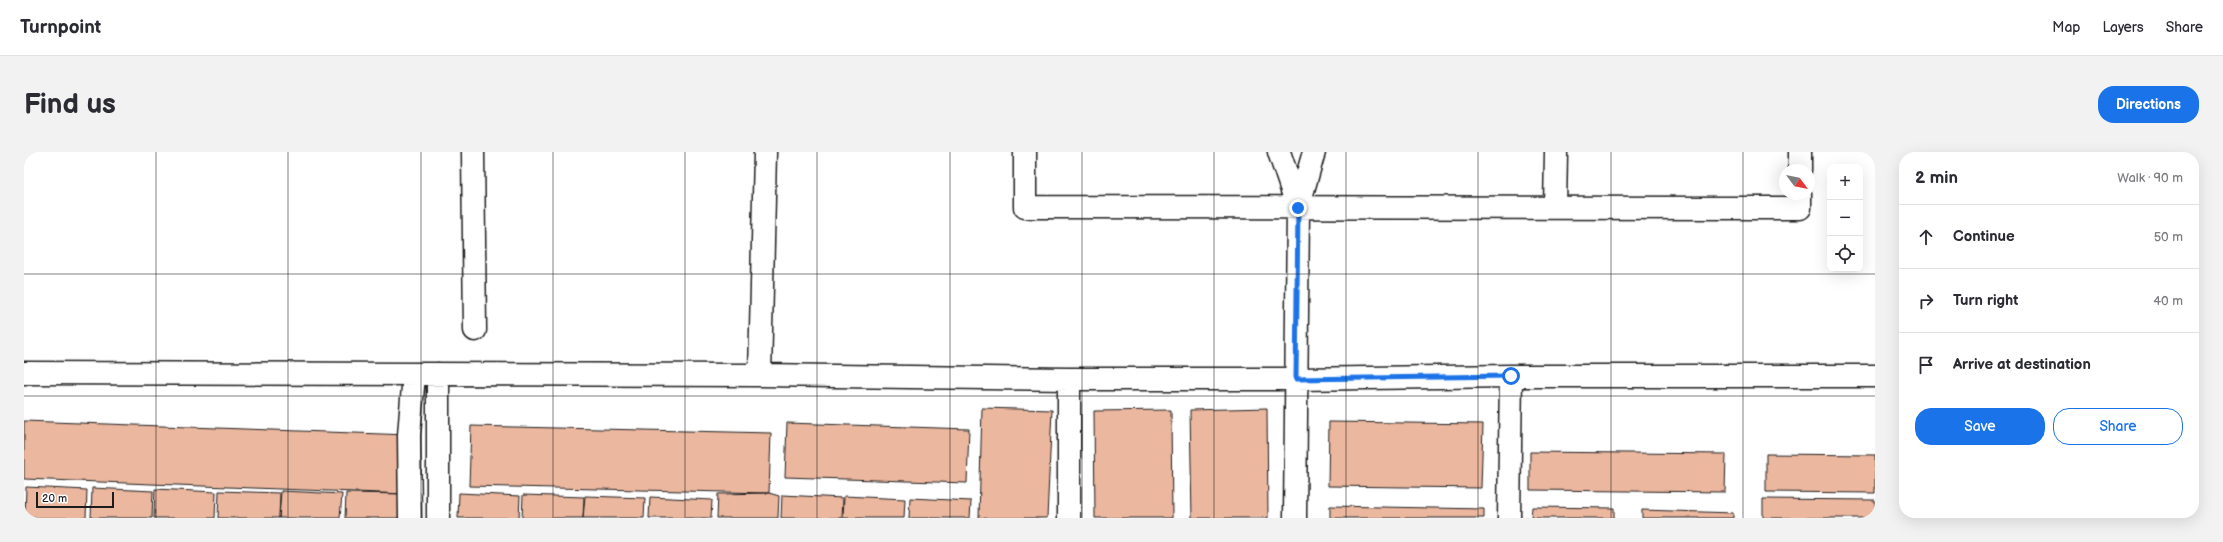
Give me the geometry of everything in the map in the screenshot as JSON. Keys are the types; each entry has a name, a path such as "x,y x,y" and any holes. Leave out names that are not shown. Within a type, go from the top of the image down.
{"street":[{"path":"474,152 475,330"},
{"path":"760,375 765,152"},
{"path":"1025,152 1025,207 1800,208 1800,200"},
{"path":"1279,152 1298,208"},
{"path":"1295,518 1298,208 1314,152"},
{"path":"1555,208 1556,152"},
{"path":"1800,152 1800,164"},
{"path":"24,373 760,375 1069,379 1296,379 1511,376 1875,376"},
{"path":"410,518 409,435 414,374"},
{"path":"438,374 438,518"},
{"path":"1509,518 1511,376"},
{"path":"1069,379 1069,518"}],"building":[{"path":"982,408 1052,410 1047,518 979,518"},
{"path":"1267,408 1268,518 1192,518 1190,410"},
{"path":"1171,410 1172,518 1095,518 1094,411"},
{"path":"24,421 409,435 406,494 24,479"},
{"path":"1329,422 1483,424 1481,488 1328,486"},
{"path":"787,423 969,429 967,483 785,477"},
{"path":"471,426 771,433 769,493 469,486"},
{"path":"1530,452 1726,454 1725,492 1530,490"},
{"path":"1766,454 1875,455 1875,493 1766,492"},
{"path":"26,487 87,490 86,518 25,518"},
{"path":"92,488 153,491 152,518 91,518"},
{"path":"155,489 216,492 215,518 154,518"},
{"path":"219,491 280,493 279,518 218,518"},
{"path":"281,491 342,494 340,518 279,518"},
{"path":"346,493 406,494 406,518 345,518"},
{"path":"459,493 520,496 519,518 458,518"},
{"path":"769,493 779,496 778,518 717,518 718,494"},
{"path":"523,495 584,497 583,518 522,518"},
{"path":"782,495 843,498 842,518 781,518"},
{"path":"585,496 645,498 644,518 583,518"},
{"path":"844,496 905,499 904,518 843,518"},
{"path":"650,497 712,500 711,518 649,518"},
{"path":"910,498 971,501 970,518 909,518"},
{"path":"1763,499 1875,500 1875,518 1763,518"},
{"path":"1330,506 1484,509 1484,518 1330,518"},
{"path":"1532,507 1614,508 1614,518 1531,518"},
{"path":"1642,510 1733,513 1733,518 1642,518"}],"route":[{"path":"1298,208 1296,379 1511,376"}]}
